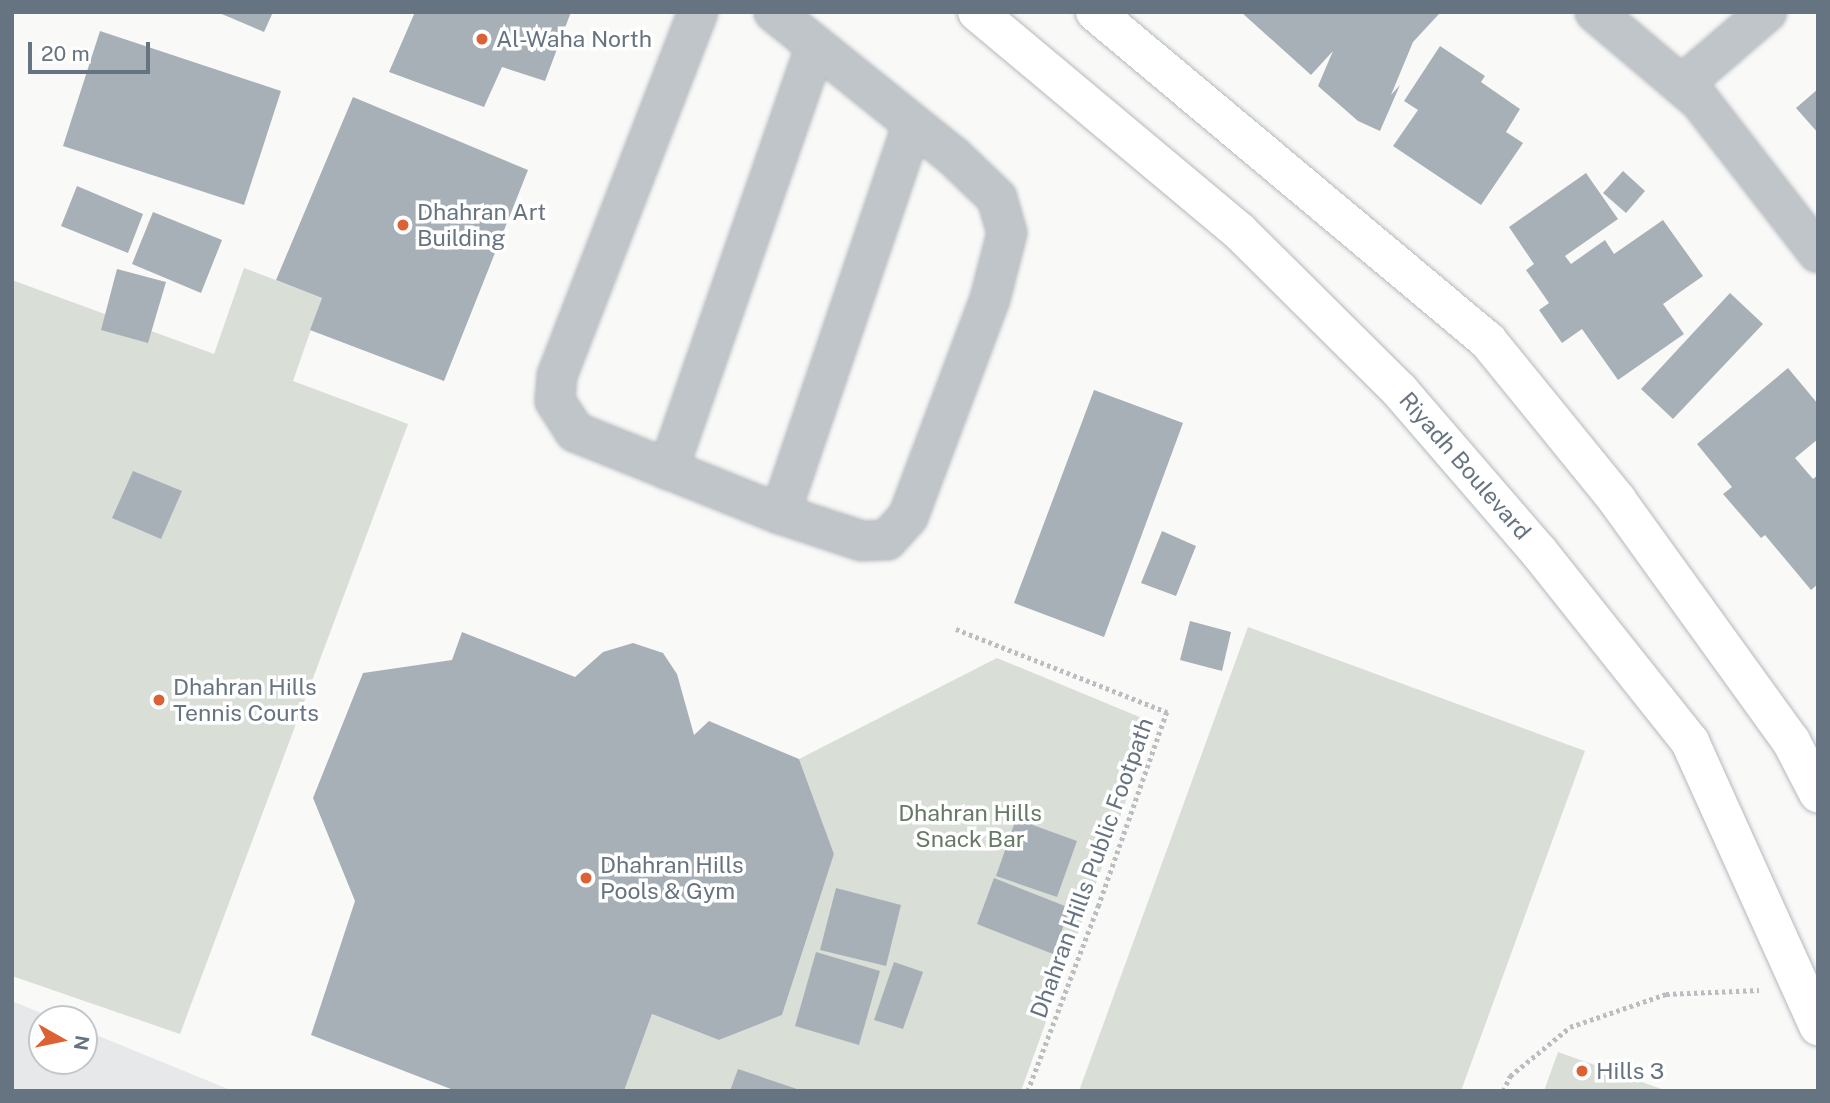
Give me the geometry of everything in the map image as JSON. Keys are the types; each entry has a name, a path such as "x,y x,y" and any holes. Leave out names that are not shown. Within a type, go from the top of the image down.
{"main road":[{"name":"Riyadh Boulevard","path":"977,12 1240,232 1400,391 1539,552 1690,742 1818,1026"},
{"path":"1095,12 1488,341 1617,500 1791,741 1818,793"}],"street":[{"path":"698,12 557,376 555,401 575,432 779,514 862,541 887,540 908,517 990,299 1007,233 998,198 774,12"},
{"path":"1595,12 1700,101 1818,253"},
{"path":"1682,85 1767,12"},
{"path":"668,470 816,46"},
{"path":"779,514 912,124"}],"path":[{"name":"Dhahran Hills Public Footpath","path":"956,629 1167,712 1099,905 1028,1091"},
{"path":"1503,1091 1510,1076 1570,1027 1666,994 1799,988"}],"shaded area":[{"path":"12,1001 28,1008 28,1075 98,1075 98,1036 233,1091 12,1091"}],"green space":[{"name":"Dhahran Hills Tennis Courts","path":"244,268 322,298 293,381 408,424 180,1034 12,976 12,280 214,354"},
{"path":"1248,627 1585,751 1461,1091 1079,1091"},
{"name":"Dhahran Hills Snack Bar","path":"997,658 1154,723 1021,1091 624,1091 652,1014 719,1040 782,1015 834,854 799,759"},
{"name":"Hills 3","path":"1558,1052 1667,1091 1544,1091"}],"building":[{"path":"217,12 273,12 264,32"},
{"name":"Al-Waha North","path":"415,12 571,12 545,81 502,67 484,107 389,72"},
{"path":"1241,12 1439,14 1413,42 1391,95 1400,85 1380,131 1358,121 1318,86 1333,51 1311,75"},
{"path":"100,31 281,91 244,205 63,146"},
{"path":"1440,46 1485,76 1481,82 1520,109 1506,132 1523,143 1481,205 1393,146 1418,110 1404,101"},
{"path":"1818,89 1818,133 1796,108"},
{"name":"Dhahran Art Building","path":"353,97 528,170 444,381 310,330 322,298 276,280"},
{"path":"1623,171 1645,191 1626,213 1603,193"},
{"path":"1586,173 1618,219 1565,256 1571,264 1605,240 1614,254 1663,220 1703,276 1663,304 1684,334 1618,380 1582,329 1562,343 1539,310 1549,303 1526,270 1534,264 1509,227"},
{"path":"77,186 143,214 128,253 61,226"},
{"path":"153,212 222,240 201,293 132,264"},
{"path":"117,269 166,282 148,343 101,330"},
{"path":"1730,293 1763,324 1673,419 1641,389"},
{"path":"1788,368 1818,404 1818,439 1795,458 1813,479 1818,475 1818,584 1811,590 1765,535 1761,538 1723,494 1732,487 1697,444"},
{"path":"1094,390 1183,423 1104,637 1014,603"},
{"path":"133,471 182,491 161,539 112,518"},
{"path":"1162,531 1196,546 1176,596 1141,583"},
{"path":"1190,621 1231,632 1222,671 1180,660"},
{"name":"Dhahran Hills Pools & Gym","path":"462,632 575,677 603,652 633,643 663,653 677,674 694,735 709,721 799,759 834,854 782,1015 719,1040 652,1014 624,1091 456,1091 311,1035 355,901 313,798 363,673 452,660"},
{"path":"1016,819 1077,841 1057,897 996,876"},
{"path":"994,878 1070,908 1053,954 977,924"},
{"path":"836,888 901,905 886,966 820,950"},
{"path":"816,952 880,971 859,1045 795,1026"},
{"path":"894,962 923,972 903,1029 874,1020"},
{"path":"738,1069 800,1090 800,1091 730,1091"}],"place":[{"name":"Al-Waha North","path":"482,39"},
{"name":"Dhahran Art Building","path":"403,225"},
{"name":"Dhahran Hills Tennis Courts","path":"159,700"},
{"name":"Dhahran Hills Pools & Gym","path":"586,878"},
{"name":"Hills 3","path":"1582,1071"}]}
